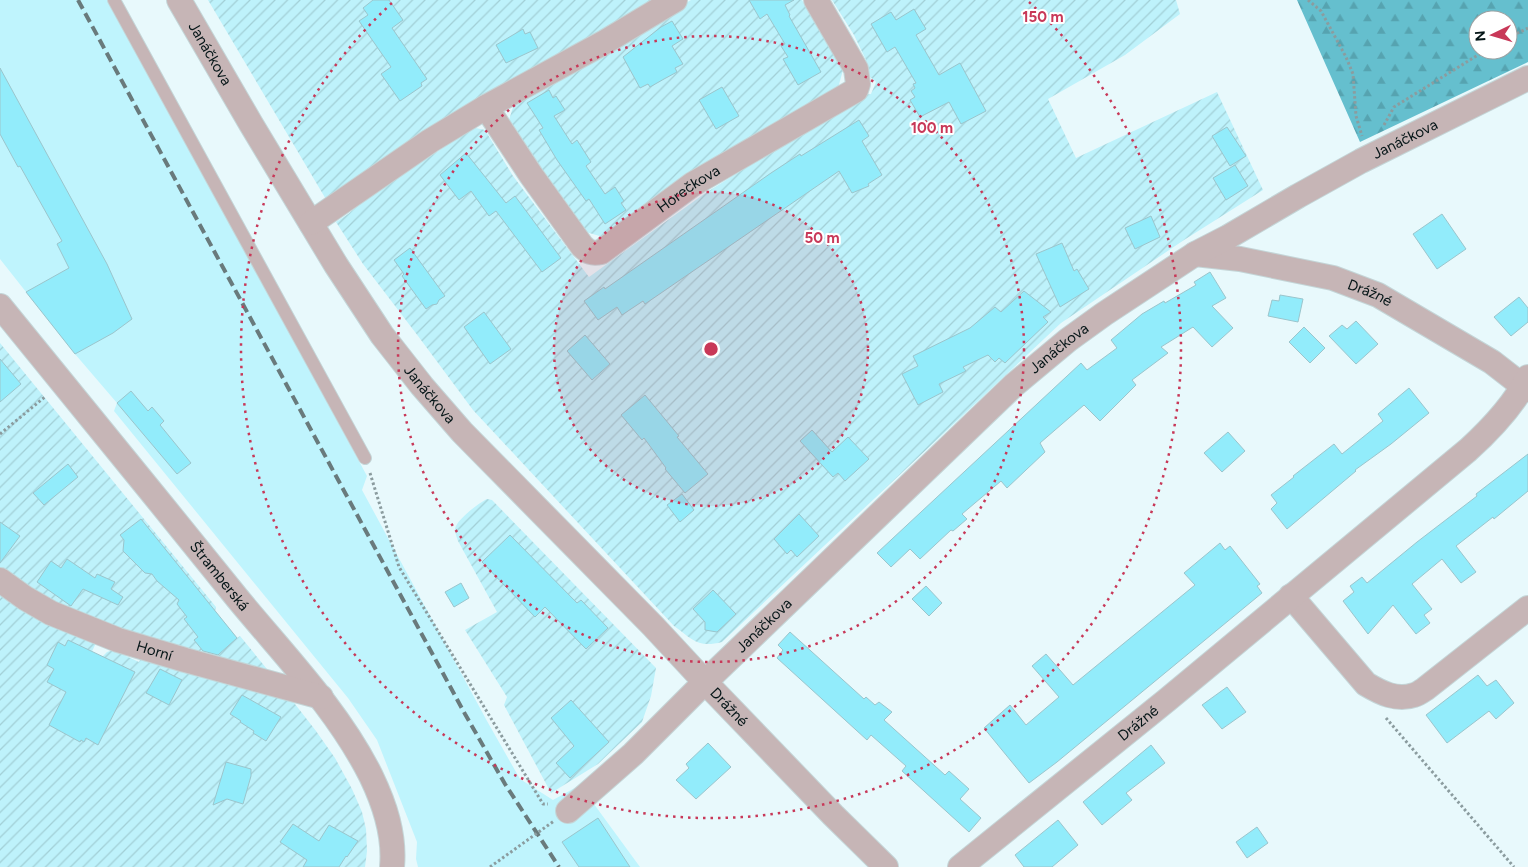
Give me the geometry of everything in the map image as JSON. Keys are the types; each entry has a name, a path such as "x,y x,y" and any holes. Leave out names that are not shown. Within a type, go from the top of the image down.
{"street":[{"name":"Janáčkova","path":"179,0 336,265 382,335 462,432 653,626 705,682 1014,385 1068,340 1194,254 1367,158 1528,78"},
{"path":"311,223 430,141 675,0"},
{"name":"Horečkova","path":"486,108 582,246 587,251 601,252 693,184 856,90 858,84 856,69 816,0"},
{"name":"Drážné","path":"960,867 1167,700 1468,450 1493,427 1526,384 1378,295 1333,278 1240,259 1194,254"},
{"name":"Štramberská","path":"0,306 263,629 321,697 339,722 360,756 386,813 391,834 392,867"},
{"name":"Horní","path":"0,580 50,613 118,640 321,697"},
{"path":"1291,596 1366,684 1383,694 1399,697 1414,696 1425,689 1528,608"},
{"name":"Drážné","path":"565,813 633,754 705,682 833,815 886,867"}],"lane":[{"path":"114,0 365,458"}],"path":[{"path":"1308,0 1321,11 1353,74 1356,116 1367,158"},
{"path":"1367,158 1394,107 1470,60"},
{"path":"0,434 47,394"},
{"path":"365,458 399,567 543,804 563,804 565,813 490,867"},
{"path":"1382,713 1514,867"}],"shaded area":[{"path":"0,0 110,0 367,476 362,490 520,779 553,800 580,785 640,867 418,867 416,859 417,842 377,740 348,698 114,411 117,403 75,354 0,259"},
{"path":"208,0 662,0 327,201"},
{"path":"691,0 802,0 843,70 838,88 603,237 586,232 531,156 509,120 513,107 523,98"},
{"path":"832,0 1176,0 1180,14 1125,55 1048,99 1076,158 1217,92 1263,190 1184,240 1061,323 722,642 714,644 701,643 691,639 674,626 473,410 363,264 336,222 370,196 461,136 471,127 485,130 513,176 589,277 704,194 861,95 871,94 876,82 869,76 863,66 866,60 854,35"},
{"path":"0,343 216,607 215,611 237,638 240,636 271,674 87,619 0,571"},
{"path":"487,499 492,500 656,668 651,696 642,722 598,764 551,793 504,705 507,697 465,630 497,612 458,541 455,531 464,516"},
{"path":"0,588 96,643 76,685 86,690 103,656 113,650 139,662 141,658 288,695 335,758 352,789 362,812 366,829 367,851 365,867 0,867"}],"green space":[{"path":"1297,0 1528,0 1528,62 1360,142"}],"building":[{"path":"373,0 389,0 403,20 392,28 427,79 421,83 422,86 400,101 381,74 391,67 359,21 368,15 363,8"},
{"path":"749,0 794,0 785,5 789,16 821,72 798,85 783,59 788,57 781,46 785,44 767,14 760,19"},
{"path":"914,9 926,29 916,35 939,75 960,63 986,111 961,124 949,102 920,117 910,100 915,97 911,91 915,88 913,84 916,83 895,47 887,52 871,24 891,12 896,20"},
{"path":"672,21 683,39 672,46 683,64 675,68 677,72 650,87 648,84 640,88 623,57 661,27"},
{"path":"523,29 525,34 530,32 538,48 506,63 496,45"},
{"path":"0,68 107,264 132,319 113,333 75,354 26,292 69,268 57,244 62,241 0,134"},
{"path":"722,87 739,116 716,129 699,100"},
{"path":"549,90 553,98 556,96 565,110 554,116 572,144 577,140 591,162 586,166 605,194 615,187 624,201 621,203 626,210 605,224 589,199 586,201 557,160 539,130 543,128 527,103"},
{"path":"859,120 869,136 862,141 882,175 868,184 869,186 852,193 839,171 645,304 643,301 622,315 617,307 598,320 584,301 604,287 605,289 771,173"},
{"path":"1227,127 1246,156 1230,166 1212,136"},
{"path":"466,153 506,203 515,196 561,258 542,272 496,211 489,216 471,191 459,200 440,175"},
{"path":"1235,165 1248,186 1226,200 1213,178"},
{"path":"1442,214 1466,249 1437,269 1413,234"},
{"path":"1151,216 1160,237 1135,249 1125,228"},
{"path":"1062,243 1074,271 1077,269 1089,289 1060,307 1036,254"},
{"path":"410,248 445,296 437,304 426,309 402,276 404,274 394,260"},
{"path":"1210,272 1226,298 1212,306 1233,328 1212,347 1193,327 1161,347 1168,353 1132,380 1136,385 1100,421 1084,405 1040,443 1045,452 1007,488 1001,481 962,514 967,519 953,531 951,530 920,559 910,549 891,567 877,553 1081,363 1087,370 1117,348 1111,340 1142,314 1196,285 1194,282"},
{"path":"1024,291 1051,312 1043,317 1048,322 1005,363 999,358 995,362 988,355 963,367 966,371 939,384 943,392 918,405 902,374 918,366 913,356 970,328 995,307 1001,312"},
{"path":"1280,295 1303,299 1298,322 1268,316 1272,300 1279,301"},
{"path":"1519,297 1528,308 1528,322 1511,336 1494,317"},
{"path":"484,312 511,349 490,364 464,327"},
{"path":"1356,321 1378,344 1356,364 1329,336 1342,325 1347,329"},
{"path":"1304,327 1325,348 1310,363 1289,342"},
{"path":"585,335 610,364 592,380 567,351"},
{"path":"0,359 21,384 0,402"},
{"path":"1409,388 1429,413 1355,470 1287,529 1271,509 1277,503 1271,495 1334,444 1342,454 1383,421 1378,414"},
{"path":"131,391 148,411 152,407 164,421 160,425 191,463 177,474 117,403"},
{"path":"645,395 708,474 685,493 665,469 644,438 642,440 621,415"},
{"path":"812,430 832,452 848,437 869,459 845,481 838,473 833,477 800,441"},
{"path":"1228,432 1245,451 1222,472 1204,453"},
{"path":"1528,454 1528,491 1494,519 1493,517 1456,546 1476,572 1461,583 1442,559 1412,584 1432,609 1424,615 1430,623 1416,634 1393,605 1368,634 1343,601 1354,592 1350,586 1362,577 1367,583"},
{"path":"68,464 78,477 44,505 33,493"},
{"path":"682,494 694,510 680,522 667,505"},
{"path":"799,514 819,536 797,557 791,550 787,554 774,539"},
{"path":"141,519 237,638 218,655 203,651 194,640 198,637 184,619 187,617 177,604 179,600 157,581 152,574 145,573 123,551 124,540 120,535"},
{"path":"0,522 20,536 0,563"},
{"path":"510,535 577,603 581,600 608,628 586,649 545,607 535,617 482,562"},
{"path":"1220,543 1225,550 1230,546 1260,584 1257,586 1262,593 1029,783 984,728 1010,705 1026,725 1059,697 1032,666 1046,654 1073,685 1195,585 1184,573"},
{"path":"67,559 95,578 97,574 115,582 111,589 123,597 118,605 83,589 71,606 37,582 51,561 61,568"},
{"path":"461,583 469,598 454,607 445,592"},
{"path":"926,586 942,603 929,616 912,599"},
{"path":"713,590 736,614 717,632 705,630 705,622 693,609"},
{"path":"790,632 864,699 866,697 875,705 879,702 892,712 884,720 945,775 949,771 969,789 960,799 981,818 969,832 902,771 906,766 871,735 867,740 777,658 783,650 778,645"},
{"path":"68,640 135,672 98,745 86,738 84,742 81,740 80,742 49,725 66,692 47,682 54,669 47,665 58,642 65,646"},
{"path":"160,669 182,680 169,705 146,693"},
{"path":"1478,675 1487,686 1496,680 1514,703 1496,719 1489,711 1447,743 1426,715"},
{"path":"1227,687 1246,712 1222,729 1202,705"},
{"path":"242,695 281,717 266,741 230,714"},
{"path":"571,700 609,742 570,778 556,763 574,746 551,718"},
{"path":"708,743 731,767 696,799 676,780 689,768 686,764"},
{"path":"1151,745 1165,763 1126,793 1132,800 1102,825 1083,802"},
{"path":"226,762 251,769 251,776 243,804 227,799 213,805"},
{"path":"598,818 630,867 579,867 562,842"},
{"path":"1058,820 1078,845 1052,867 1024,867 1015,855"},
{"path":"293,824 319,841 329,825 358,841 339,867 303,867 307,860 280,842"},
{"path":"1257,827 1268,843 1247,858 1236,842"}],"railway":[{"path":"78,0 465,714 505,784 559,867"}]}
